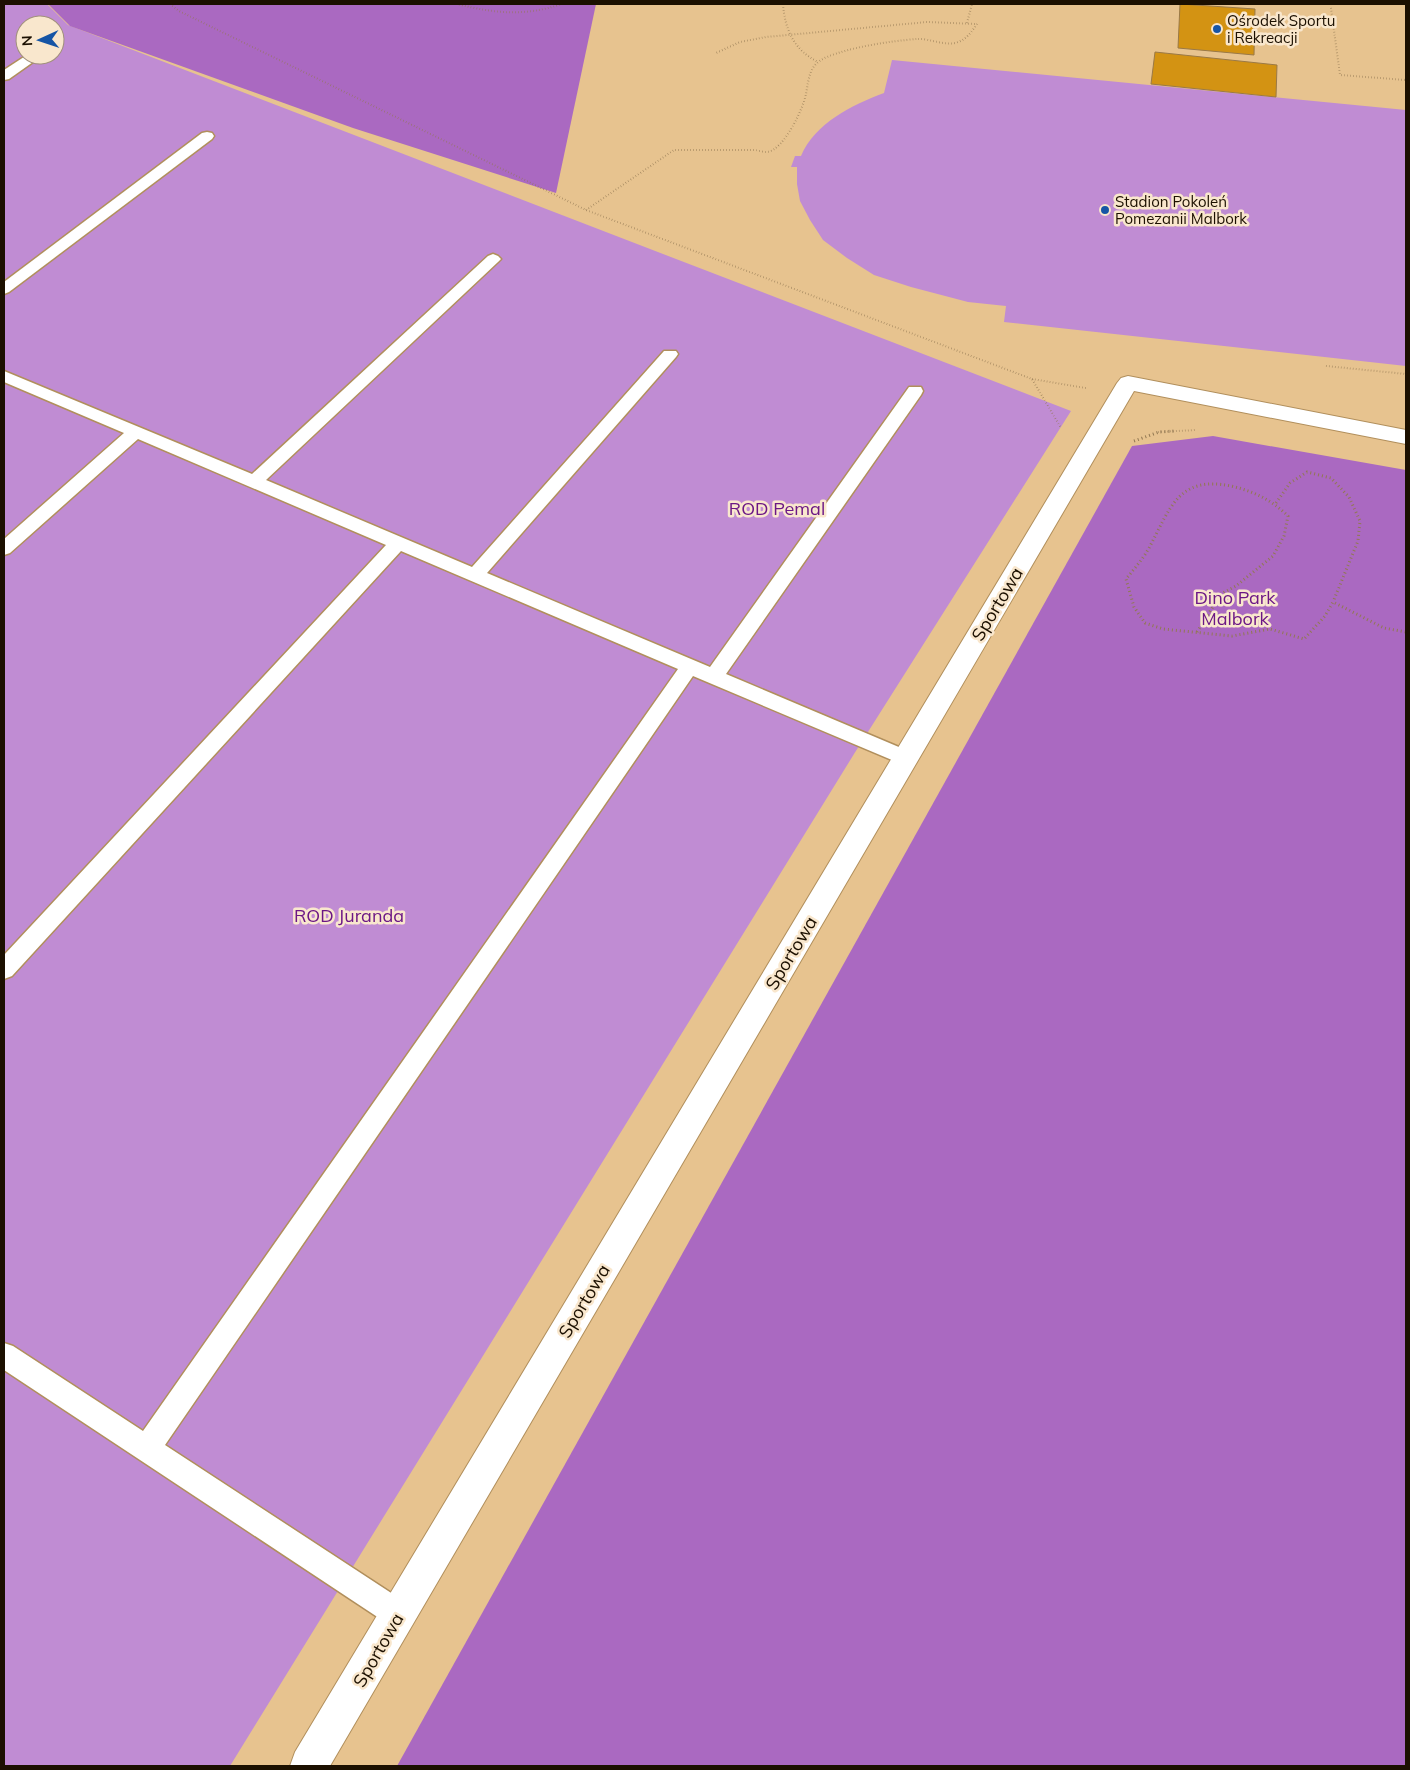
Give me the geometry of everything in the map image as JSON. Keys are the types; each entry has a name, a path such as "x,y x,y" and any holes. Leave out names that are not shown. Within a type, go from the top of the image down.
{"street":[{"name":"Sportowa","path":"309,1766 1128,383 1406,437"}],"lane":[{"path":"4,76 21,65"},
{"path":"4,289 207,136"},
{"path":"255,481 493,260"},
{"path":"475,575 670,354"},
{"path":"4,376 906,758"},
{"path":"714,676 915,391"},
{"path":"4,549 137,431"},
{"path":"4,970 399,542"},
{"path":"146,1449 690,666"},
{"path":"4,1355 398,1614"}],"path":[{"path":"170,4 188,16 586,210 1032,379 1060,428 1093,442"},
{"path":"456,4 506,15 517,15 562,4"},
{"path":"783,4 788,34 794,46 804,56 818,63"},
{"path":"967,23 972,4"},
{"path":"1331,8 1340,75 1406,80"},
{"path":"586,210 674,150 756,150 767,152 777,148 786,138 802,107 806,94 807,78 818,63 826,57 866,47 918,39 957,43 969,35 977,24 927,22 788,34 750,39 725,47 716,54"},
{"path":"1326,366 1406,374"},
{"path":"1197,632 1221,594 1236,586 1273,556 1284,536 1288,516 1276,503 1253,492 1220,484 1192,486 1175,501 1161,520 1148,549 1126,579 1134,607 1145,623 1163,629 1232,636 1270,629 1304,639 1325,616 1333,602 1358,541 1360,521 1349,497 1331,478 1307,472 1290,483 1276,503"},
{"path":"1333,602 1347,606 1366,621 1388,632 1406,632"}],"green space":[{"name":"ROD Juranda","path":"4,4 47,4 58,15 15,15 15,65 65,65 65,22 68,25 1071,411 854,754 230,1766 4,1766"},
{"path":"48,4 596,4 556,193 353,128 70,26 65,21 65,15 59,15"},
{"name":"Stadion Pokoleń Pomezanii Malbork","path":"892,60 1406,110 1406,366 1004,322 1006,306 968,302 874,275 823,240 800,201 797,167 791,167 795,156 801,156 807,144 825,125 847,110 884,93"},
{"name":"Dino Park Malbork","path":"1213,436 1406,470 1406,1766 397,1766 1132,446"}],"building":[{"name":"Ośrodek Sportu i Rekreacji","path":"1180,4 1255,9 1254,55 1178,48"},
{"path":"1155,52 1277,65 1276,97 1151,84"}],"place":[{"name":"Ośrodek Sportu i Rekreacji","path":"1217,29"},
{"name":"Stadion Pokoleń Pomezanii Malbork","path":"1105,210"}],"park label":[{"name":"ROD Pemal","path":"777,508"}]}
